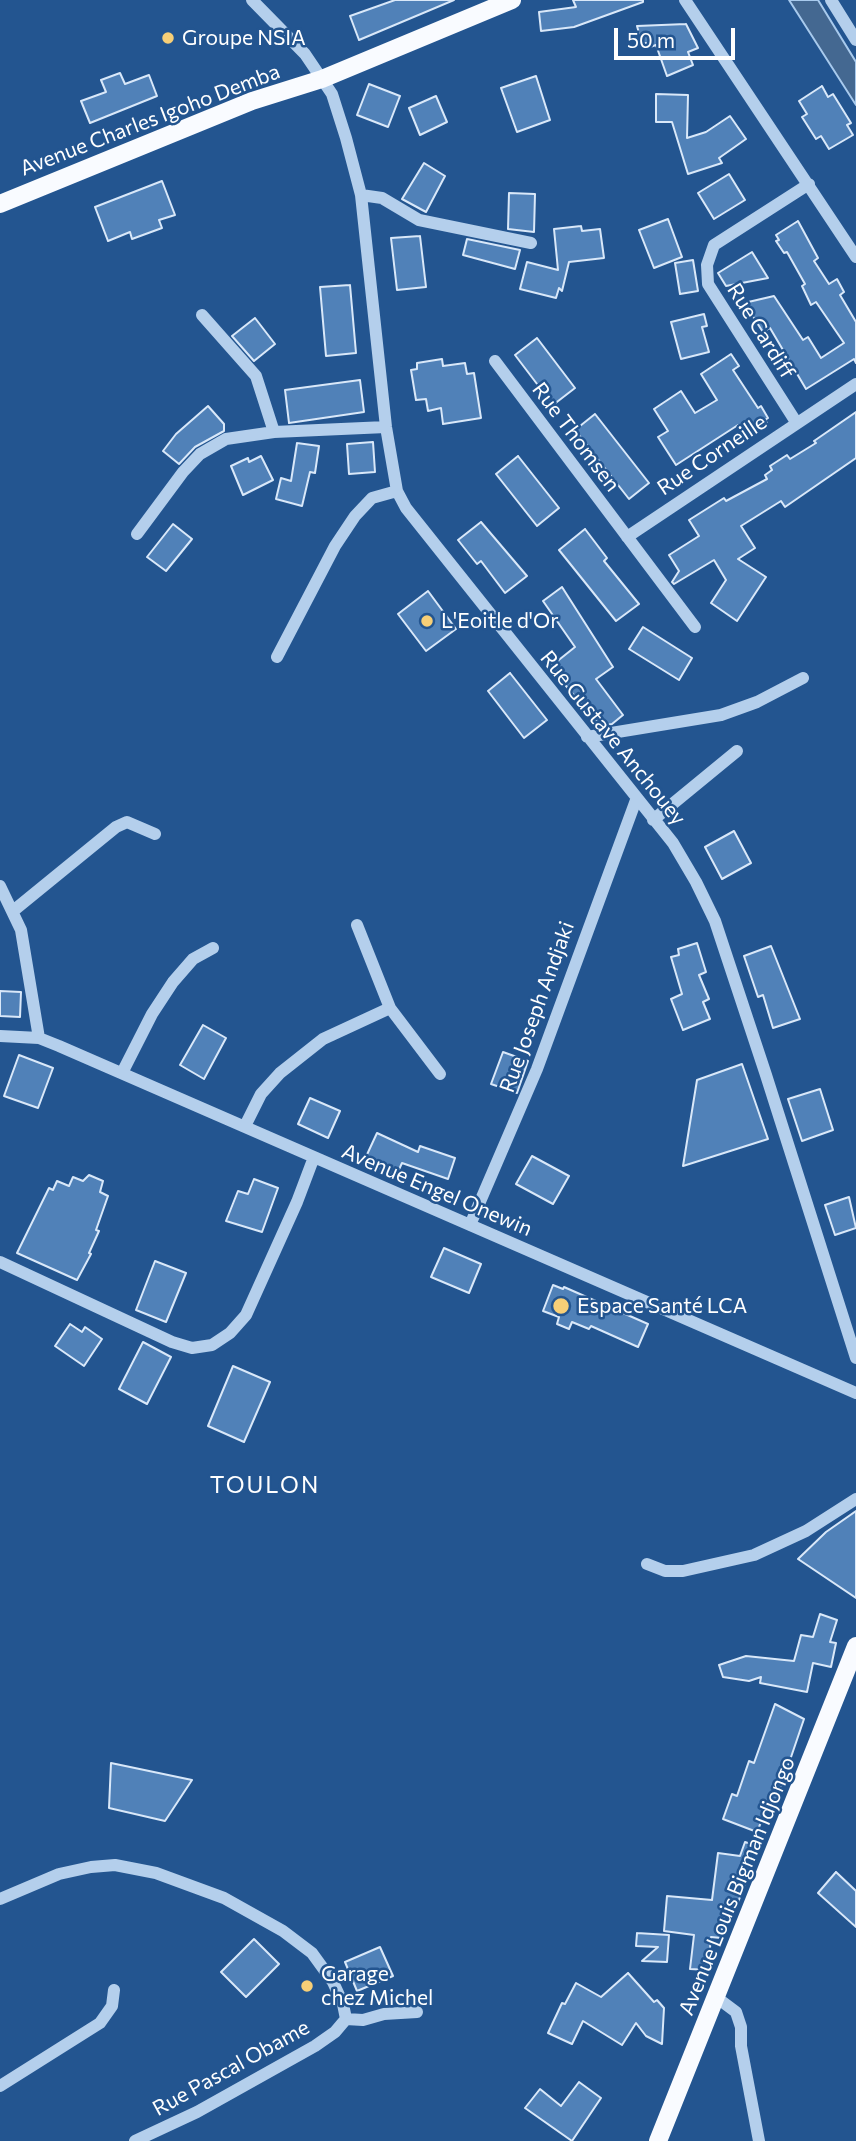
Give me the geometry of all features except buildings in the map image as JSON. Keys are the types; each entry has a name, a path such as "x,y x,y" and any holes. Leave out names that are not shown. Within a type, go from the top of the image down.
{"main road":[{"name":"Avenue Charles Igoho Demba","path":"0,204 252,101 321,79 512,0"},
{"name":"Avenue Louis Bigman Idjongo","path":"658,2141 856,1647"}],"street":[{"path":"252,0 305,54 321,79"},
{"path":"685,0 856,257"},
{"path":"831,0 856,40"},
{"name":"Rue Gustave Anchouey","path":"321,79 332,94 361,195 386,427 397,491 406,508 684,860 715,921 856,1358"},
{"name":"Rue Cardiff","path":"796,422 743,344 708,284 707,265 715,245 809,184"},
{"path":"361,195 382,198 419,220 531,243"},
{"path":"202,315 256,376 274,432"},
{"name":"Rue Thomsen","path":"495,361 695,627"},
{"name":"Rue Corneille","path":"627,537 856,384"},
{"path":"137,534 200,454 226,439 274,432 386,427"},
{"path":"277,657 335,546 355,516 372,498 397,491"},
{"path":"587,737 721,715 757,702 803,678"},
{"path":"653,820 737,751"},
{"name":"Rue Joseph Andjaki","path":"470,1225 490,1185 537,1069 636,800"},
{"path":"13,911 116,827 127,822 155,834"},
{"path":"0,886 21,930 39,1038"},
{"path":"356,925 390,1007 440,1074"},
{"path":"122,1073 152,1013 173,982 193,959 213,948"},
{"path":"245,1126 261,1094 280,1073 323,1039 390,1007"},
{"name":"Avenue Engel Onewin","path":"0,1036 39,1038 856,1393"},
{"path":"0,1262 172,1342 192,1348 212,1345 230,1333 246,1315 298,1202 314,1157"},
{"path":"647,1564 665,1571 683,1571 754,1555 806,1531 856,1499"},
{"path":"0,1899 59,1874 90,1867 115,1865 190,1883 223,1898 299,1942 324,1967 343,2004 346,2019 363,2020 384,2014 417,2012"},
{"path":"0,2086 100,2023 112,2006 114,1990"},
{"path":"716,1997 736,2012 741,2027 743,2059 759,2141"},
{"name":"Rue Pascal Obame","path":"135,2141 197,2112 315,2046 346,2019"}],"water":[{"path":"789,0 818,0 856,62 856,105"}],"place":[{"name":"Groupe NSIA","path":"168,38"},
{"name":"L'Eoitle d'Or","path":"427,621"},
{"name":"Espace Santé LCA","path":"561,1306"},
{"name":"Garage chez Michel","path":"307,1986"}],"district":[{"name":"TOULON","path":"265,1485"}]}
